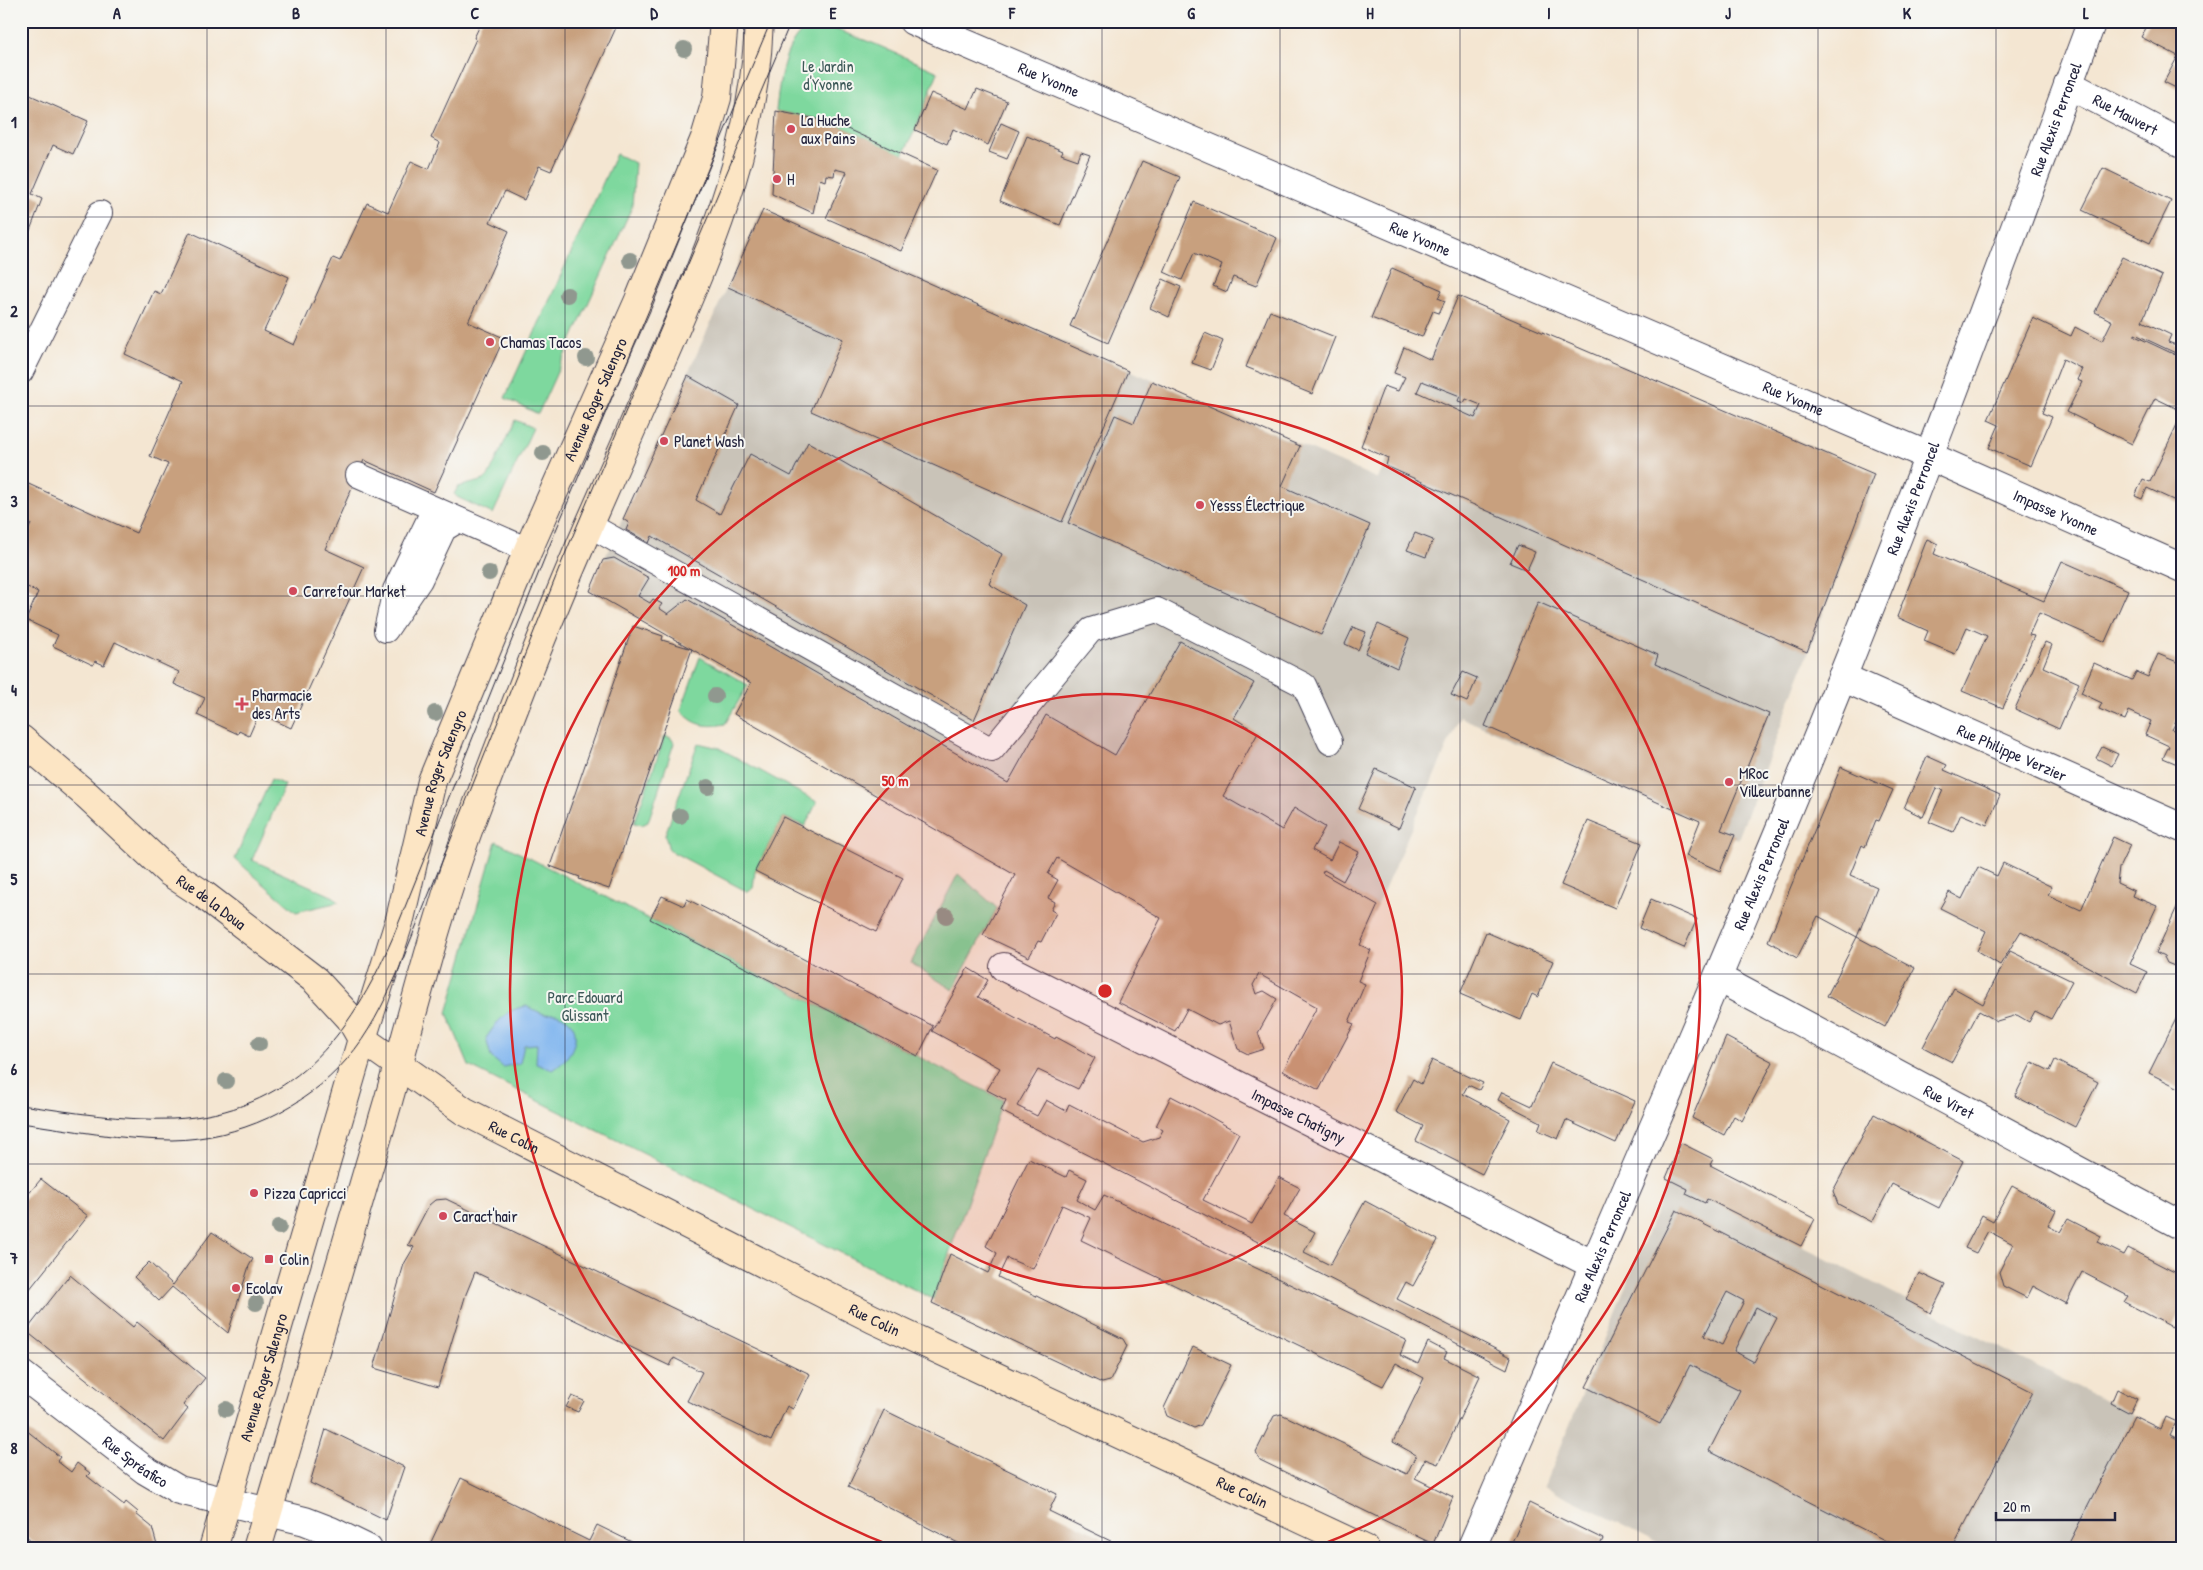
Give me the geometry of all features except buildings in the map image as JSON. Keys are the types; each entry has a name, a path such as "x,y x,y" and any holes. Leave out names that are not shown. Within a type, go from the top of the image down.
{"main road":[{"name":"Avenue Roger Salengro","path":"213,1549 362,1039 400,919 432,781 528,550 635,309 705,138 717,98 724,21"},
{"path":"256,1549 398,1065 435,928 474,812 589,525 705,260 733,181 748,120 758,52 760,21"},
{"name":"Rue de la Doua","path":"21,739 88,796 169,872 204,895 315,980 350,1018 362,1039 398,1065"},
{"name":"Rue Colin","path":"398,1065 464,1111 873,1319 1365,1549"}],"street":[{"name":"Rue Yvonne","path":"913,21 1929,456"},
{"name":"Rue Alexis Perroncel","path":"1471,1549 1718,978 1842,677 1929,456 2092,21"},
{"name":"Rue Mauvert","path":"2068,84 2182,144"},
{"name":"Impasse Yvonne","path":"1929,456 2182,568"},
{"name":"Rue Philippe Verzier","path":"1842,677 2182,828"},
{"name":"Impasse Chatigny","path":"1004,967 1594,1265"},
{"name":"Rue Viret","path":"1718,978 2182,1226"},
{"name":"Rue Spréafico","path":"21,1374 145,1470 180,1490 226,1503 305,1521 331,1530 368,1549"}],"lane":[{"path":"21,372 100,212"},
{"path":"358,475 528,550"},
{"path":"434,509 395,590 386,630 420,580 444,529 459,520"},
{"path":"589,525 992,750 1091,630 1158,610 1304,685 1330,742"}],"shaded area":[{"path":"762,209 1378,479 1457,296 1876,474 1738,839 1460,717 1330,1014 590,591"},
{"path":"1669,1179 2182,1440 2182,1549 1671,1549 1545,1486"}],"green space":[{"name":"Le Jardin d'Yvonne","path":"816,22 875,44 938,72 903,155 832,122 776,111 779,85 790,47 805,28"},
{"path":"616,154 635,163 632,207 538,414 505,398"},
{"path":"515,420 533,428 493,514 454,494 458,487 484,480 489,475"},
{"path":"700,657 748,685 725,724 712,726 700,724 690,719 681,710"},
{"path":"665,736 671,738 674,743 648,822 642,825 634,823"},
{"path":"698,743 719,748 817,802 805,826 783,817 755,871 753,888 748,892 669,850 665,835"},
{"path":"271,779 285,785 252,860 334,897 339,902 296,912 235,859"},
{"name":"Parc Edouard Glissant","path":"496,841 1003,1100 933,1299 469,1066 447,1013"},
{"path":"958,874 997,908 953,990 911,963"}],"water":[{"path":"526,1006 540,1013 556,1014 566,1019 572,1025 575,1041 572,1049 561,1064 553,1070 536,1064 537,1044 524,1045 520,1063 503,1067 491,1057 486,1038 498,1021 507,1013"}],"tram line":[{"path":"21,1105 135,1119 173,1119 215,1114 251,1102 283,1085 311,1063 336,1037 357,1007 393,937 551,542 771,21"},
{"path":"21,1123 153,1140 197,1138 221,1134 268,1118 311,1093 347,1059 369,1029 397,974 563,559 791,21"}],"place":[{"name":"La Huche aux Pains","path":"791,129"},
{"name":"H","path":"777,179"},
{"name":"Chamas Tacos","path":"490,342"},
{"name":"Planet Wash","path":"664,441"},
{"name":"Yesss Électrique","path":"1200,505"},
{"name":"Carrefour Market","path":"293,591"},
{"name":"Pharmacie des Arts","path":"242,704"},
{"name":"MRoc Villeurbanne","path":"1729,782"},
{"name":"Pizza Capricci","path":"254,1193"},
{"name":"Caract'hair","path":"443,1216"},
{"name":"Colin","path":"269,1259"},
{"name":"Ecolav","path":"236,1288"}]}
